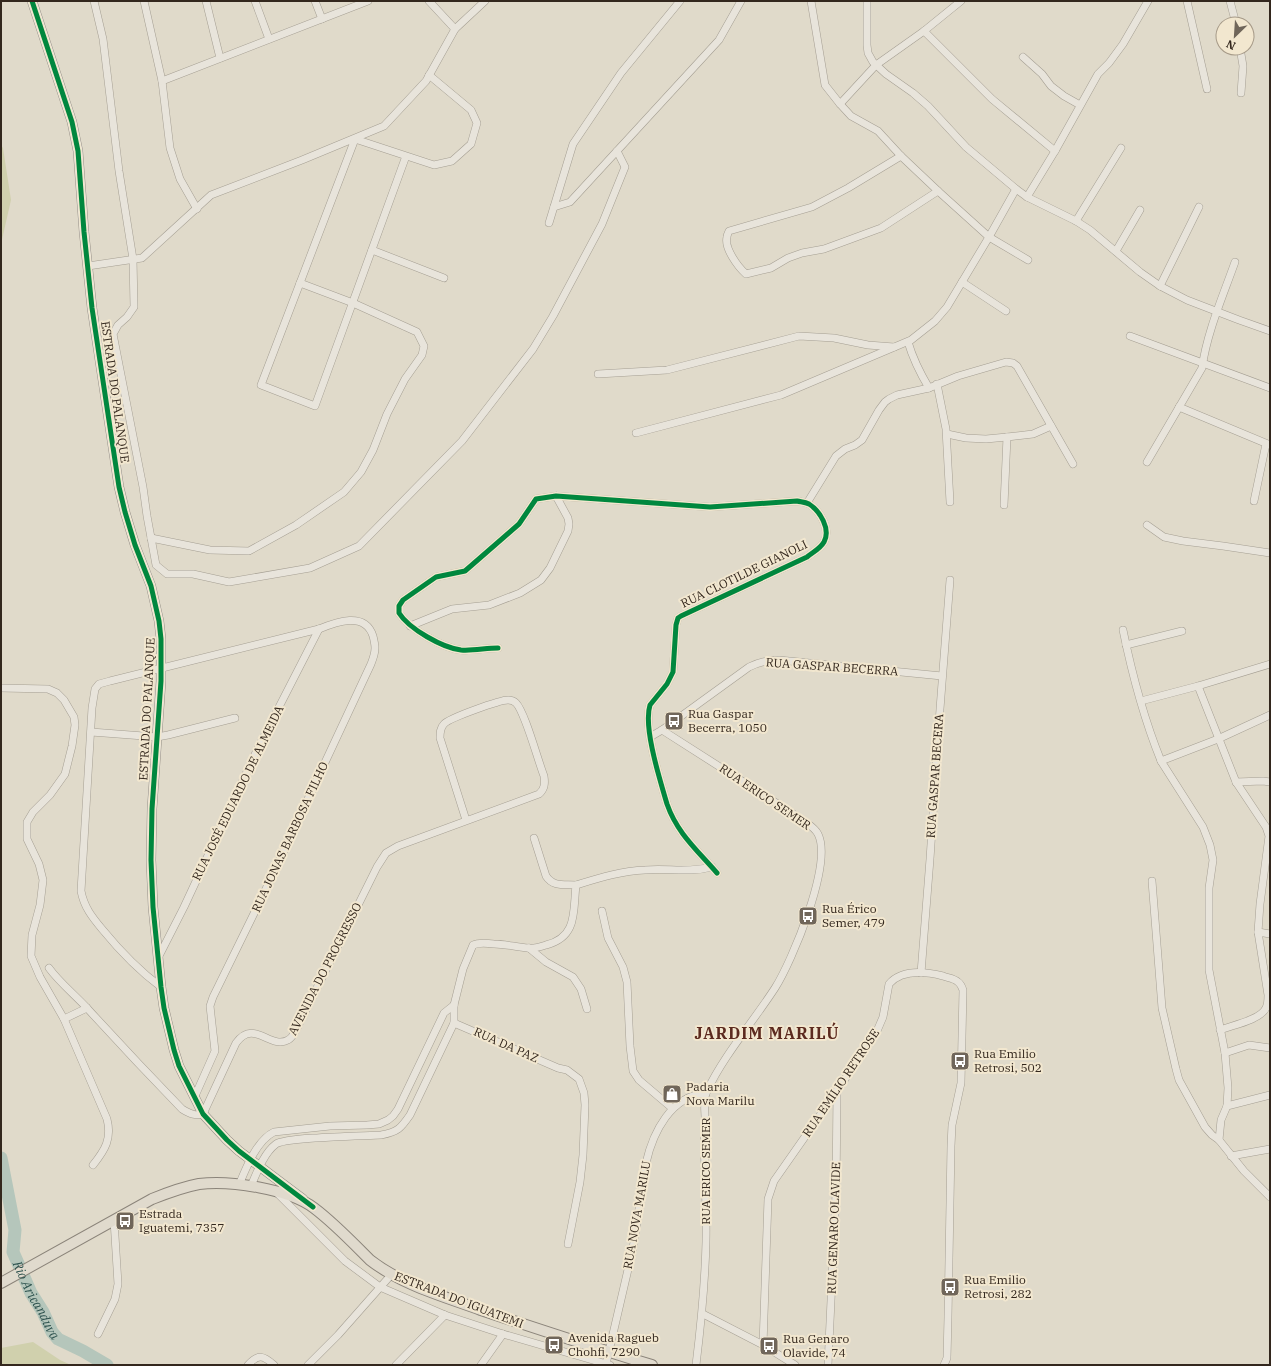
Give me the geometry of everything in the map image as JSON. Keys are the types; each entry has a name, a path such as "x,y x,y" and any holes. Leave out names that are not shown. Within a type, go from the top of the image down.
{"main road":[{"name":"ESTRADA DO IGUATEMI","path":"1,1284 152,1199 187,1187 207,1184 251,1186 302,1201 313,1207 370,1260 391,1275 467,1305 652,1365"}],"street":[{"name":"ESTRADA DO PALANQUE","path":"32,1 72,122 75,137 92,308 119,487 124,512 151,586 159,621 161,639 161,667 152,809 151,860 161,987 174,1050 179,1066 203,1114 227,1140 313,1207"},
{"path":"94,1 103,39 119,171 133,259 134,307 127,317 118,325 113,334 143,487 156,566 167,574 193,574 229,582 310,568 359,546 462,441 533,349 553,316 602,224 625,167 617,151"},
{"path":"144,1 162,81 170,148 180,179 197,209"},
{"path":"206,1 220,58"},
{"path":"255,1 269,39"},
{"path":"315,1 322,19"},
{"path":"162,81 368,1"},
{"path":"429,1 455,29"},
{"path":"88,266 142,258 211,195 302,160 384,126 426,81 455,29 485,1"},
{"path":"549,223 573,144 621,73 680,1"},
{"path":"554,208 570,202 719,40 740,1"},
{"path":"810,1 825,86 840,104 851,116 878,131 901,156 989,237 1028,260"},
{"path":"866,1 868,53 876,65 928,106 966,148 1016,189 1027,197 1076,221 1090,230 1140,272 1160,286 1187,300 1270,331"},
{"path":"840,104 876,65 924,31 961,1"},
{"path":"1027,197 1055,151 1098,74 1110,63 1148,1"},
{"path":"1187,1 1207,89"},
{"path":"1230,1 1234,16"},
{"path":"924,31 992,99 1055,151"},
{"path":"1241,56 1241,93"},
{"path":"1023,57 1042,74 1052,86 1064,96 1080,105"},
{"path":"355,138 434,165 452,161 472,144 477,123 471,110 429,76"},
{"path":"355,138 261,385 316,406 406,156"},
{"path":"1076,221 1121,148"},
{"path":"901,156 848,188 812,207 729,231 726,238 729,249 738,266 746,274 771,268 788,258 802,253 824,249 851,240 881,228 938,191"},
{"path":"636,433 780,395 908,342 935,322 947,307 1016,189"},
{"path":"1160,286 1199,207"},
{"path":"1116,251 1140,210"},
{"path":"372,250 444,278"},
{"path":"1147,462 1202,368 1217,311 1235,262"},
{"path":"962,282 1006,311"},
{"path":"151,538 210,550 249,551 296,525 344,492 361,472 373,450 387,414 405,380 422,355 424,346 416,332 353,303 300,283"},
{"path":"598,374 667,370 799,336 834,338 868,345 896,348"},
{"path":"1130,336 1270,388"},
{"path":"908,342 917,367 929,388"},
{"path":"498,648 463,650 451,648 410,626 401,616 398,610 399,606 403,600 436,577 465,571 519,524 536,499 556,496 710,507 797,501 807,503 836,456 845,448 855,445 862,440 885,402 897,395 929,388 990,366 1010,362 1017,366 1073,464"},
{"path":"937,384 947,434 950,502"},
{"path":"1179,407 1268,445 1254,501"},
{"path":"947,434 966,438 986,439 1032,434 1051,426"},
{"path":"1004,505 1006,437"},
{"path":"410,626 452,609 489,604 520,593 541,580 550,568 568,531 568,518 556,496"},
{"name":"RUA CLOTILDE GIANOLI","path":"650,737 648,710 650,705 671,678 673,672 676,625 678,618 807,556 820,548 826,534 823,519 819,513 807,503"},
{"path":"1147,525 1164,537 1270,553"},
{"name":"RUA GASPAR BECERA","path":"921,973 950,580"},
{"name":"RUA JONAS BARBOSA FILHO","path":"91,732 94,693 96,687 110,681 161,667 319,629 336,622 353,620 359,621 366,625 371,631 375,649 371,664 268,884 213,996 210,1006 215,1052 195,1096"},
{"name":"RUA JOSÉ EDUARDO DE ALMEIDA","path":"158,958 184,907 258,748 319,629"},
{"path":"1123,630 1141,701 1161,761 1203,827 1210,845 1212,860 1209,888 1209,970 1225,1053 1228,1088 1227,1106 1221,1120 1220,1140"},
{"path":"1126,645 1182,631"},
{"name":"RUA GASPAR BECERRA","path":"650,737 662,730 749,667 759,662 768,660 942,676"},
{"path":"1141,701 1198,686 1270,664"},
{"path":"1198,686 1236,782 1268,828 1269,840 1267,880 1260,904 1258,932 1267,978 1268,1004 1258,1016 1220,1030"},
{"path":"1,688 48,689 58,693 74,717 75,725 72,746 65,774 50,795 33,812 27,822 26,832 30,846 39,864 43,880 40,905 32,935 31,956 40,976 64,1019 107,1119 110,1130 106,1145 93,1165"},
{"name":"AVENIDA DO PROGRESSO","path":"203,1114 236,1042 240,1037 253,1033 276,1042 281,1042 288,1040 294,1034 377,867 386,853 398,846 539,794 544,787 544,776 522,710 513,701 506,700 449,720 442,727 440,738 466,820"},
{"path":"1161,761 1218,739 1270,716"},
{"path":"161,987 129,961 87,910 83,902 81,892 91,732 157,737 235,718"},
{"name":"RUA ERICO SEMER","path":"662,730 812,827 818,834 820,844 821,863 816,888 809,910 783,972 768,998 722,1065 706,1093 704,1132 706,1241 703,1314 696,1365"},
{"path":"534,838 546,876 549,880 558,884 576,884 632,871 667,869 714,870 680,832 670,815 650,737"},
{"path":"1236,782 1270,782"},
{"path":"1152,881 1162,1008 1179,1080 1205,1127 1212,1135 1220,1140 1244,1171 1270,1196"},
{"path":"251,1186 260,1166 278,1142 381,1135 398,1130 410,1115 454,1023 454,1005 471,948 475,944 498,944 529,948 554,943 567,933 572,921 576,884"},
{"path":"602,911 608,938 623,967 627,982 630,1046 633,1071 640,1080 672,1108"},
{"path":"1258,932 1270,934"},
{"path":"529,948 546,962 573,977 581,989 587,1008"},
{"path":"49,968 136,1063 182,1109 198,1116 203,1114"},
{"name":"RUA EMÍLIO RETROSE","path":"763,1345 768,1199 774,1181 838,1091 881,1024 889,984 896,978 909,974 921,973 952,978 960,983 963,990 961,1083 952,1125 948,1338 947,1358 944,1365"},
{"path":"239,1185 251,1160 264,1139 274,1132 322,1127 379,1124 393,1116 406,1093 444,1013 454,1005"},
{"path":"64,1019 87,1008"},
{"name":"RUA DA PAZ","path":"454,1023 558,1068 567,1070 579,1079 584,1093 585,1105 583,1155 580,1182 568,1244"},
{"path":"1225,1053 1249,1046 1270,1048"},
{"name":"RUA GENARO OLAVIDE","path":"828,1365 836,1193 838,1091"},
{"name":"RUA NOVA MARILU","path":"608,1364 609,1352 634,1248 648,1153 661,1124 672,1108 690,1096 706,1093"},
{"path":"1227,1106 1270,1095"},
{"path":"1231,1156 1270,1149"},
{"path":"275,1192 345,1260 380,1287 445,1315 503,1334 608,1364"},
{"path":"98,1334 115,1299 118,1284 114,1220"},
{"path":"308,1365 338,1335 391,1275"},
{"path":"703,1314 763,1345 796,1365"},
{"path":"396,1365 445,1315"},
{"path":"481,1365 503,1334"},
{"path":"248,1365 253,1360 260,1357 267,1359 274,1365"}],"green space":[{"path":"1,145 3,148 11,200 1,244"},
{"path":"33,1342 60,1360 71,1365 1,1365 1,1348"}],"waterway":[{"name":"Rio Aricanduva","path":"1,1158 15,1230 13,1252 31,1293 43,1312 52,1332 58,1339 107,1365"}],"cycle path":[{"path":"32,1 72,122 78,151 84,232 92,308 119,487 135,545 151,586 159,621 161,639 161,681 152,809 151,860 153,907 164,1008 179,1066 203,1114 239,1151 313,1207"},
{"path":"498,648 461,650 445,646 427,637 410,625 399,613 399,606 403,600 436,577 465,571 519,524 536,499 556,496 710,507 797,501 809,504 817,511 823,521 826,532 826,537 820,547 807,557 678,618 676,625 673,672 667,684 650,705 648,715 650,740 667,804 682,833 717,873"}],"place":[{"name":"Rua Gaspar Becerra, 1050","path":"674,721"},
{"name":"Rua Érico Semer, 479","path":"808,916"},
{"name":"Rua Emilio Retrosi, 502","path":"960,1061"},
{"name":"Padaria Nova Marilu","path":"672,1094"},
{"name":"Estrada Iguatemi, 7357","path":"125,1221"},
{"name":"Rua Emilio Retrosi, 282","path":"950,1287"},
{"name":"Avenida Ragueb Chohfi, 7290","path":"554,1345"},
{"name":"Rua Genaro Olavide, 74","path":"769,1346"}],"district":[{"name":"JARDIM MARILÚ","path":"767,1033"}]}
